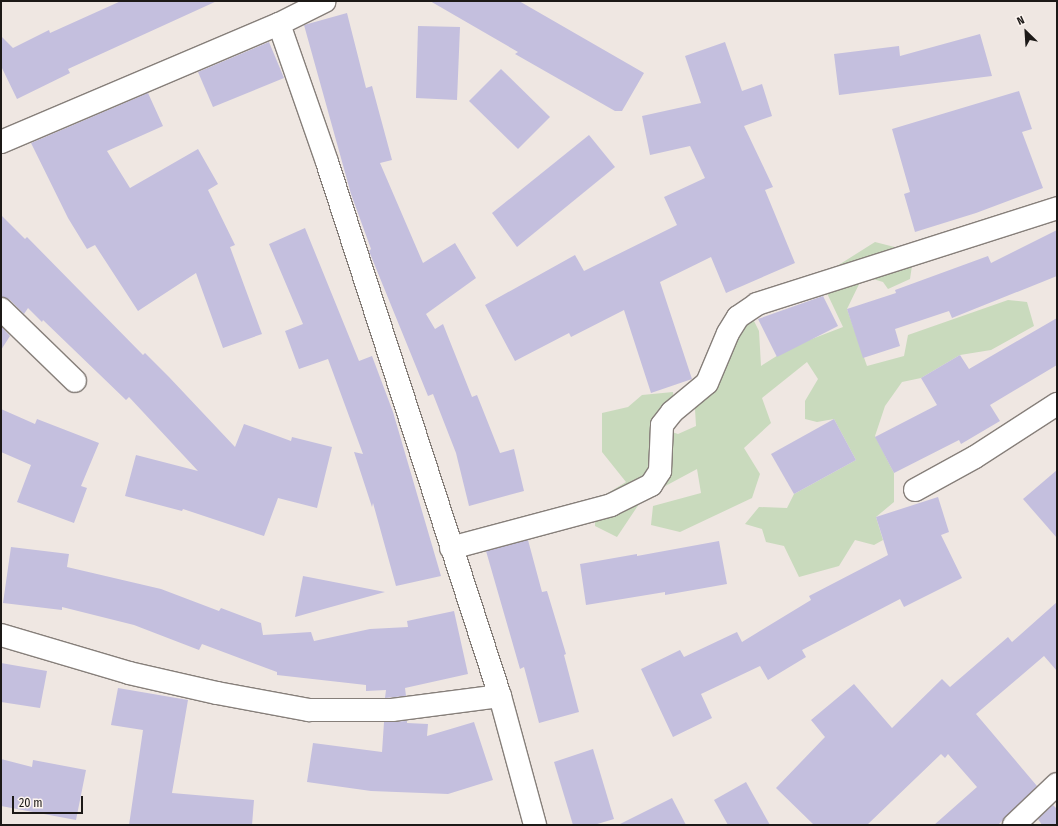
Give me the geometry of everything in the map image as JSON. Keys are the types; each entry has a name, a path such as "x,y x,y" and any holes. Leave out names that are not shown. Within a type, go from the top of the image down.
{"street":[{"path":"1,142 279,24 325,1"},
{"path":"279,24 329,169 500,696 535,825"},
{"path":"451,548 611,505 651,485 660,471 662,425 672,412 707,383 728,334 738,317 756,304 1057,208"},
{"path":"1,309 75,381"},
{"path":"915,490 975,457 1057,404"},
{"path":"1,635 129,673 217,693 309,710 392,710 500,696"},
{"path":"1014,825 1057,784"}],"green space":[{"path":"875,242 914,252 910,279 888,289 883,282 863,276 847,309 867,366 904,356 908,335 1008,300 1027,302 1034,326 991,350 960,355 921,378 902,382 885,406 875,436 894,473 894,502 876,517 883,540 874,545 855,540 839,566 799,577 784,546 766,542 762,529 745,524 759,507 787,508 794,494 856,460 834,419 817,422 805,419 805,401 818,379 807,362 762,398 771,423 744,448 760,474 752,498 680,532 651,525 653,506 701,493 697,469 643,498 617,537 595,526 595,501 626,482 602,452 602,413 628,407 642,395 673,392 674,403 658,410 660,428 678,434 696,426 694,392 751,315 759,331 761,366 791,347 843,327 825,289 837,266"}],"building":[{"path":"121,1 217,1 68,69 70,73 17,99 1,66 1,36 13,48 49,30 50,33"},
{"path":"430,1 519,1 644,73 622,111 615,111 515,54 518,52"},
{"path":"347,13 366,88 372,86 392,160 380,163 423,263 455,243 476,278 426,314 435,329 443,324 472,397 477,395 500,453 514,449 524,491 469,506 456,453 433,394 428,396 369,251 371,249 351,194 304,25"},
{"path":"418,26 460,27 457,100 416,98"},
{"path":"980,34 992,76 839,95 834,54 899,46 900,56"},
{"path":"269,42 284,78 213,107 198,72"},
{"path":"725,42 742,91 762,84 772,116 744,126 773,187 765,190 795,263 726,293 711,257 660,282 692,379 651,393 624,310 571,337 569,333 515,361 485,305 575,255 584,271 677,225 664,197 705,178 690,146 650,155 642,116 701,103 685,56"},
{"path":"501,69 550,117 518,149 469,101"},
{"path":"1019,91 1032,129 1022,132 1043,188 976,213 915,232 904,194 910,192 892,129"},
{"path":"148,93 163,126 107,151 130,188 198,149 218,184 208,190 235,245 230,247 262,334 223,348 196,273 138,311 95,245 87,249 68,218 31,143"},
{"path":"589,135 615,167 517,247 492,213"},
{"path":"1,215 25,239 27,237 143,355 145,353 235,447 244,424 291,441 292,437 332,447 317,508 278,498 264,536 183,509 182,511 125,496 136,455 198,471 129,397 126,400 43,320 42,322 28,308 24,314 10,300 1,297"},
{"path":"305,228 359,361 372,356 393,412 441,576 396,586 373,503 372,507 354,452 363,454 328,359 299,369 285,331 303,324 269,244"},
{"path":"1057,230 1057,276 952,318 949,311 895,329 900,346 863,358 847,309 896,293 895,290 988,256 991,263"},
{"path":"823,296 838,326 777,357 758,319"},
{"path":"1057,318 1057,365 990,405 1000,421 961,444 959,440 894,473 875,437 937,405 921,378 960,355 969,369"},
{"path":"1,326 10,336 1,350"},
{"path":"1,409 35,424 37,419 99,443 81,486 87,488 74,523 17,502 31,465 1,452"},
{"path":"834,419 856,460 794,494 771,454"},
{"path":"1057,470 1057,538 1023,499"},
{"path":"938,497 949,532 941,535 962,578 904,607 900,599 802,650 806,657 768,680 760,666 701,694 712,718 673,737 641,669 680,650 684,657 737,632 742,642 811,600 809,596 888,555 876,517"},
{"path":"528,540 542,592 547,591 566,654 564,655 579,712 539,723 524,667 520,669 486,551"},
{"path":"719,541 727,584 665,595 665,592 586,605 580,564 637,554 637,556"},
{"path":"11,547 69,554 67,567 161,589 219,611 221,608 261,623 263,635 311,632 314,641 370,629 408,627 407,621 454,611 468,674 405,688 406,696 385,698 386,690 366,691 366,685 277,675 277,672 202,644 199,650 134,625 62,607 62,610 3,603"},
{"path":"303,576 385,592 295,617"},
{"path":"1057,602 1057,671 1044,656 976,714 1037,786 998,825 934,825 977,787 948,754 945,758 941,754 867,825 814,825 776,788 825,737 811,720 854,684 892,728 942,679 950,687 1008,637 1012,642"},
{"path":"1,663 47,671 40,708 1,702"},
{"path":"118,688 188,700 172,793 254,800 252,825 129,825 143,730 111,725"},
{"path":"407,721 407,723 428,724 427,736 474,722 493,780 448,794 371,791 307,782 313,743 382,752 384,722"},
{"path":"593,749 614,819 594,825 573,825 554,762"},
{"path":"1,759 32,767 33,760 86,770 76,820 1,806"},
{"path":"746,782 770,825 728,825 714,800"},
{"path":"672,798 686,825 618,825"},
{"path":"1053,805 1057,809 1057,825 1042,825 1038,819"}]}
